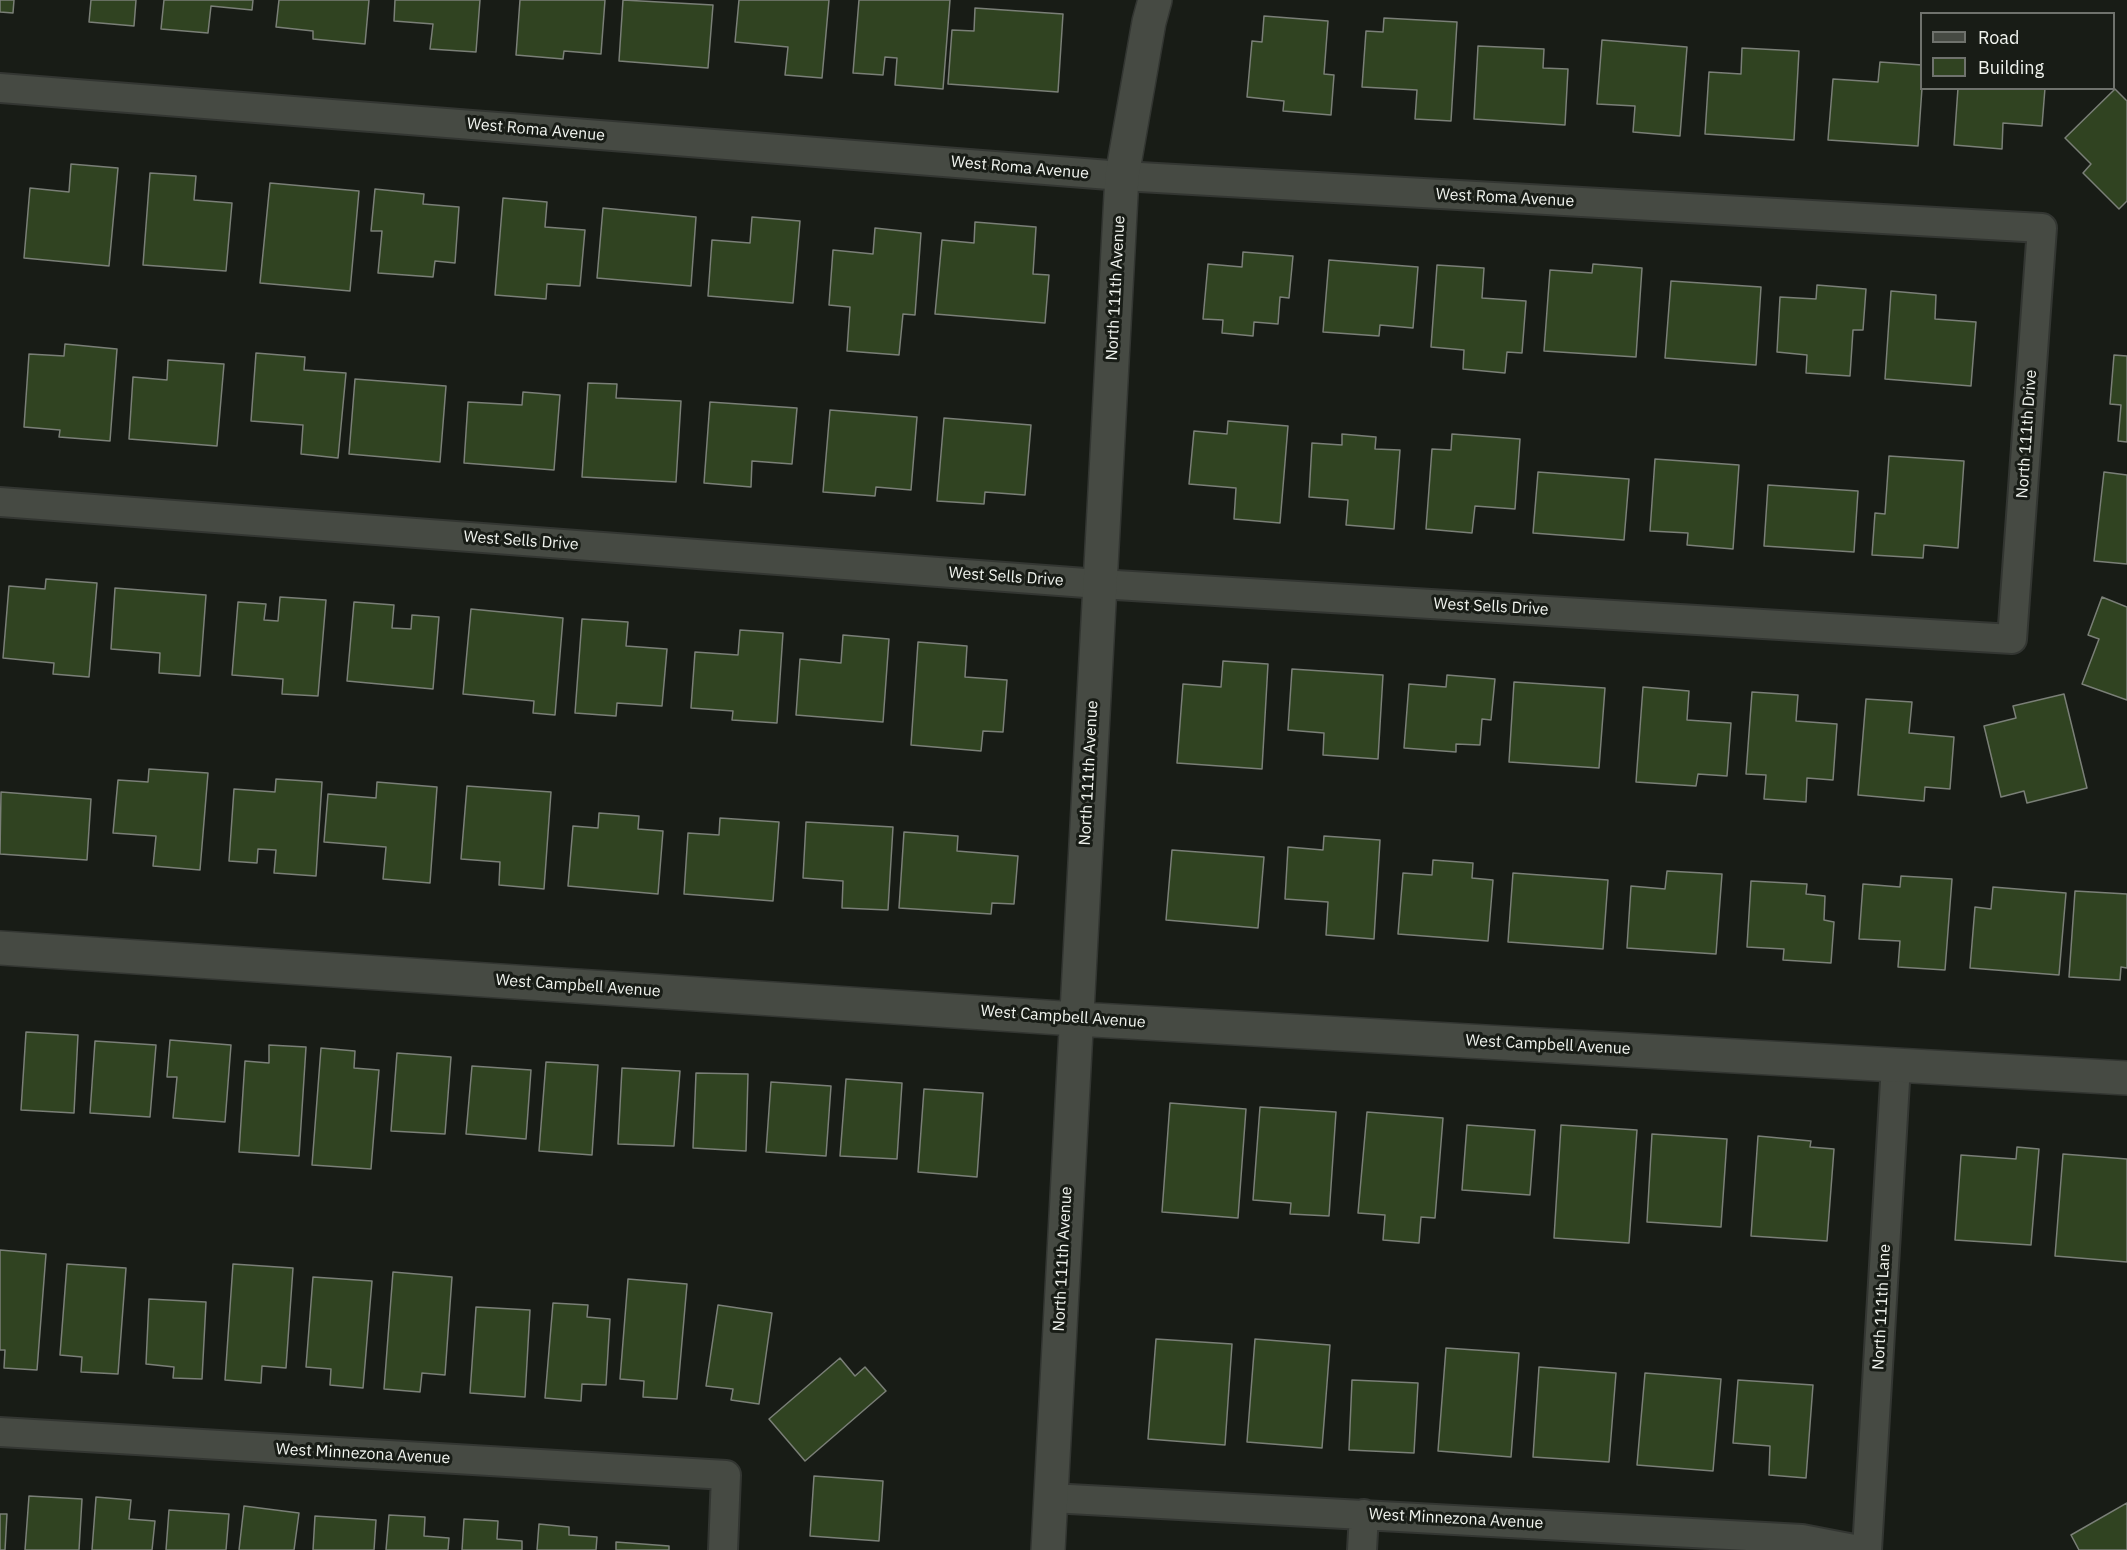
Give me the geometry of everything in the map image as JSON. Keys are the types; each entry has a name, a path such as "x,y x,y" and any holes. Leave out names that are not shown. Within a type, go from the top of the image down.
{"street":[{"name":"North 111th Avenue","path":"1048,1550 1122,176 1149,22 1155,0"},
{"name":"West Roma Avenue","path":"0,88 1122,176 2042,228"},
{"name":"North 111th Drive","path":"2012,639 2042,228"},
{"name":"West Sells Drive","path":"0,502 1099,584 2012,639"},
{"name":"West Campbell Avenue","path":"0,948 1076,1019 2127,1078"},
{"name":"North 111th Lane","path":"1867,1550 1896,1065"},
{"name":"West Minnezona Avenue","path":"0,1432 726,1475 723,1550"},
{"name":"West Minnezona Avenue","path":"1051,1498 1802,1539 1859,1550"},
{"path":"1362,1550 1364,1514"}],"building":[{"path":"0,0 14,0 13,13 0,12"},
{"path":"91,0 136,0 134,26 89,22"},
{"path":"164,0 253,0 252,10 211,6 208,33 161,29"},
{"path":"279,0 369,0 365,44 313,39 313,31 276,27"},
{"path":"395,0 480,0 476,52 430,49 433,24 394,21"},
{"path":"520,0 605,0 601,54 564,51 563,59 516,55"},
{"path":"623,0 713,5 708,68 619,61"},
{"path":"739,0 829,0 822,78 785,75 788,47 735,42"},
{"path":"859,0 950,0 943,89 895,85 897,58 885,57 883,75 853,73"},
{"path":"975,8 1063,14 1058,92 948,84 952,30 974,31"},
{"path":"1264,16 1328,21 1324,74 1334,75 1331,115 1283,111 1284,101 1247,97 1252,41 1262,42"},
{"path":"1384,18 1457,22 1451,121 1415,119 1417,90 1362,87 1366,31 1383,32"},
{"path":"1602,40 1687,47 1680,136 1633,132 1635,106 1597,104"},
{"path":"1478,46 1544,49 1543,68 1568,69 1565,125 1474,119"},
{"path":"1742,48 1799,51 1794,140 1705,134 1709,72 1741,74"},
{"path":"1880,62 1920,65 1920,90 1922,90 1918,146 1828,140 1833,79 1878,82"},
{"path":"2115,89 2127,101 2127,201 2119,209 2083,173 2091,164 2065,138"},
{"path":"1958,90 2045,90 2042,126 2003,123 2002,149 1954,145"},
{"path":"71,164 118,168 109,266 24,258 30,188 69,192"},
{"path":"150,173 196,176 194,200 232,203 226,271 143,265"},
{"path":"270,183 359,191 350,291 260,283"},
{"path":"375,189 424,194 423,204 459,207 455,263 435,261 433,277 378,273 382,231 371,231"},
{"path":"503,198 547,202 545,227 585,230 580,286 547,284 546,299 495,295"},
{"path":"603,208 696,217 691,286 597,278"},
{"path":"752,217 800,221 793,303 708,296 712,240 750,243"},
{"path":"975,222 1036,227 1033,274 1049,275 1045,323 935,314 942,240 974,243"},
{"path":"875,228 921,233 915,315 903,314 899,355 847,351 850,307 829,305 833,250 873,254"},
{"path":"1243,252 1293,256 1289,298 1280,297 1278,324 1254,322 1253,336 1222,333 1223,320 1203,319 1208,264 1242,267"},
{"path":"1329,260 1418,267 1413,328 1380,325 1379,336 1323,332"},
{"path":"1593,264 1642,268 1636,357 1544,351 1550,270 1592,273"},
{"path":"1437,265 1484,268 1482,298 1526,301 1522,353 1507,352 1505,373 1463,369 1464,350 1431,347"},
{"path":"1671,281 1761,287 1756,365 1665,358"},
{"path":"1817,285 1866,289 1863,330 1853,330 1850,376 1806,373 1807,355 1777,352 1780,297 1816,299"},
{"path":"1891,291 1936,295 1935,319 1976,322 1971,386 1885,379"},
{"path":"65,344 117,349 110,441 59,437 60,430 24,427 29,354 64,356"},
{"path":"256,353 305,357 304,370 346,373 338,458 301,454 303,425 251,421"},
{"path":"2114,355 2127,356 2127,442 2118,441 2121,405 2110,404"},
{"path":"168,360 224,364 217,446 129,439 133,377 167,380"},
{"path":"355,379 446,386 440,462 349,454"},
{"path":"588,383 617,384 616,398 681,401 676,482 582,477"},
{"path":"523,392 560,395 554,470 464,463 468,402 522,405"},
{"path":"710,402 797,408 792,464 752,461 751,487 704,483"},
{"path":"830,410 917,417 911,490 876,487 875,496 823,492"},
{"path":"944,418 1031,425 1025,495 985,492 984,504 937,501"},
{"path":"1228,421 1288,426 1280,523 1234,519 1236,488 1189,484 1194,431 1227,434"},
{"path":"1342,434 1376,437 1375,449 1400,450 1394,529 1346,525 1348,500 1309,497 1312,443 1342,445"},
{"path":"1452,434 1520,439 1515,509 1475,506 1472,533 1426,529 1432,449 1451,450"},
{"path":"1889,456 1964,461 1958,548 1924,545 1923,558 1872,555 1875,513 1885,514"},
{"path":"1655,459 1739,465 1733,549 1687,545 1688,533 1650,531"},
{"path":"1538,472 1629,479 1624,540 1533,533"},
{"path":"2104,472 2127,475 2127,564 2094,561"},
{"path":"1768,485 1858,491 1854,552 1764,546"},
{"path":"46,579 97,583 89,677 53,674 54,663 3,658 9,586 45,589"},
{"path":"115,588 206,595 200,676 159,673 160,653 111,649"},
{"path":"280,597 326,600 318,696 282,694 283,679 232,675 238,602 266,604 264,620 278,621"},
{"path":"2102,597 2127,607 2127,700 2082,684 2099,639 2088,635"},
{"path":"354,602 394,605 392,628 411,629 412,615 439,617 433,689 347,681"},
{"path":"471,609 563,618 555,715 533,713 534,701 463,694"},
{"path":"582,619 628,622 626,646 667,649 662,706 617,703 616,716 575,713"},
{"path":"740,630 783,633 777,723 732,720 733,711 691,708 695,652 738,655"},
{"path":"843,635 889,639 883,722 796,715 800,659 841,663"},
{"path":"918,642 967,646 965,677 1007,680 1003,732 983,731 981,751 911,745"},
{"path":"1223,661 1268,664 1262,769 1177,763 1183,684 1221,687"},
{"path":"1292,669 1383,675 1378,759 1323,755 1324,733 1288,730"},
{"path":"1447,675 1495,679 1491,720 1482,719 1480,745 1456,744 1456,752 1404,748 1409,684 1446,687"},
{"path":"1514,682 1605,688 1599,768 1509,762"},
{"path":"1643,687 1689,691 1687,720 1731,723 1727,776 1698,774 1696,786 1636,782"},
{"path":"1752,692 1798,695 1796,721 1837,724 1833,780 1807,778 1806,802 1764,799 1766,775 1746,774"},
{"path":"2064,694 2087,788 2027,803 2024,791 2001,797 1984,726 2016,718 2013,706"},
{"path":"1866,699 1912,702 1909,733 1954,737 1950,789 1925,787 1924,801 1858,795"},
{"path":"149,769 208,773 200,870 153,866 156,836 113,833 118,780 148,782"},
{"path":"276,779 322,782 316,876 274,873 276,850 258,849 257,863 229,861 234,789 275,792"},
{"path":"377,782 437,787 430,883 383,879 386,847 324,842 328,794 376,798"},
{"path":"467,786 551,792 544,889 499,885 500,862 461,859"},
{"path":"1,792 91,799 87,860 0,854"},
{"path":"599,813 639,816 638,829 663,831 658,894 568,886 573,826 598,828"},
{"path":"720,818 779,822 773,901 684,894 688,833 719,835"},
{"path":"806,822 893,827 888,910 842,908 843,881 803,878"},
{"path":"904,832 958,836 957,851 1018,856 1014,904 992,903 991,914 899,908"},
{"path":"1324,836 1380,840 1374,939 1326,935 1328,902 1285,899 1288,847 1323,850"},
{"path":"1172,850 1264,857 1258,928 1166,920"},
{"path":"1433,860 1473,863 1472,878 1493,880 1488,941 1398,934 1403,873 1432,875"},
{"path":"1667,871 1722,874 1716,954 1627,948 1631,886 1665,889"},
{"path":"1513,873 1608,880 1603,949 1508,942"},
{"path":"1901,876 1952,879 1945,970 1898,967 1900,941 1859,939 1863,884 1900,887"},
{"path":"1751,881 1807,884 1806,894 1825,896 1824,920 1834,922 1831,963 1783,960 1784,949 1747,947"},
{"path":"1993,887 2066,893 2059,975 1970,968 1975,907 1991,909"},
{"path":"2075,891 2127,894 2127,968 2121,967 2120,980 2069,977"},
{"path":"26,1032 78,1035 74,1113 21,1110"},
{"path":"170,1040 231,1045 225,1122 173,1118 177,1077 167,1077"},
{"path":"95,1041 156,1045 150,1117 90,1113"},
{"path":"269,1045 306,1047 299,1156 239,1152 245,1061 269,1063"},
{"path":"321,1048 355,1051 354,1068 379,1070 371,1169 312,1165"},
{"path":"397,1053 451,1057 445,1134 391,1131"},
{"path":"546,1062 598,1065 592,1155 539,1151"},
{"path":"472,1066 531,1070 526,1139 466,1134"},
{"path":"622,1068 680,1071 674,1146 618,1144"},
{"path":"696,1073 748,1074 746,1151 693,1148"},
{"path":"846,1079 902,1083 897,1159 840,1156"},
{"path":"771,1082 831,1086 826,1156 766,1152"},
{"path":"924,1089 983,1093 977,1177 918,1172"},
{"path":"1170,1103 1246,1109 1238,1218 1162,1212"},
{"path":"1260,1107 1336,1112 1329,1216 1290,1214 1291,1203 1253,1200"},
{"path":"1367,1112 1443,1118 1435,1218 1421,1217 1419,1243 1383,1240 1385,1215 1358,1213"},
{"path":"1467,1125 1535,1130 1530,1195 1462,1190"},
{"path":"1561,1125 1637,1130 1629,1243 1554,1238"},
{"path":"1652,1134 1727,1139 1721,1227 1647,1222"},
{"path":"1758,1136 1811,1141 1810,1147 1834,1149 1827,1241 1751,1236"},
{"path":"2017,1147 2039,1149 2031,1245 1955,1240 1961,1155 2016,1159"},
{"path":"2063,1154 2127,1159 2127,1262 2055,1256"},
{"path":"0,1250 46,1254 37,1370 4,1368 5,1350 0,1350"},
{"path":"67,1264 126,1268 118,1374 81,1372 82,1357 60,1355"},
{"path":"233,1264 293,1268 286,1368 262,1366 261,1383 225,1380"},
{"path":"393,1272 452,1277 445,1375 422,1373 420,1392 384,1389"},
{"path":"313,1277 372,1281 363,1388 330,1385 331,1369 306,1367"},
{"path":"628,1279 687,1284 677,1399 643,1397 644,1381 620,1379"},
{"path":"149,1299 206,1302 202,1379 173,1378 174,1367 146,1364"},
{"path":"553,1303 588,1305 587,1317 610,1319 606,1385 582,1384 581,1401 545,1398"},
{"path":"718,1305 772,1313 759,1404 731,1400 733,1389 706,1386"},
{"path":"476,1307 530,1310 525,1397 470,1393"},
{"path":"1156,1339 1232,1344 1225,1445 1148,1439"},
{"path":"1255,1339 1330,1345 1322,1448 1247,1442"},
{"path":"1446,1348 1519,1353 1511,1457 1438,1451"},
{"path":"840,1358 855,1376 865,1367 886,1391 805,1461 769,1419"},
{"path":"1539,1367 1616,1373 1609,1462 1533,1457"},
{"path":"1645,1373 1721,1379 1713,1471 1637,1465"},
{"path":"1352,1380 1418,1383 1414,1453 1349,1450"},
{"path":"1738,1380 1813,1385 1806,1478 1769,1475 1770,1446 1733,1443"},
{"path":"814,1476 883,1481 879,1541 810,1536"},
{"path":"29,1496 82,1499 79,1550 25,1550"},
{"path":"96,1497 131,1500 129,1519 155,1521 152,1550 92,1550"},
{"path":"2127,1503 2127,1550 2079,1550 2071,1535"},
{"path":"244,1506 299,1513 294,1550 239,1550"},
{"path":"169,1510 229,1514 226,1550 166,1550"},
{"path":"0,1514 7,1514 5,1550 0,1550"},
{"path":"389,1515 425,1517 424,1536 449,1538 448,1550 386,1550"},
{"path":"315,1516 376,1520 374,1550 313,1550"},
{"path":"464,1519 498,1521 497,1539 522,1541 522,1550 462,1550"},
{"path":"539,1524 569,1527 569,1535 597,1537 596,1550 537,1550"},
{"path":"616,1542 669,1546 669,1550 616,1550"}]}
